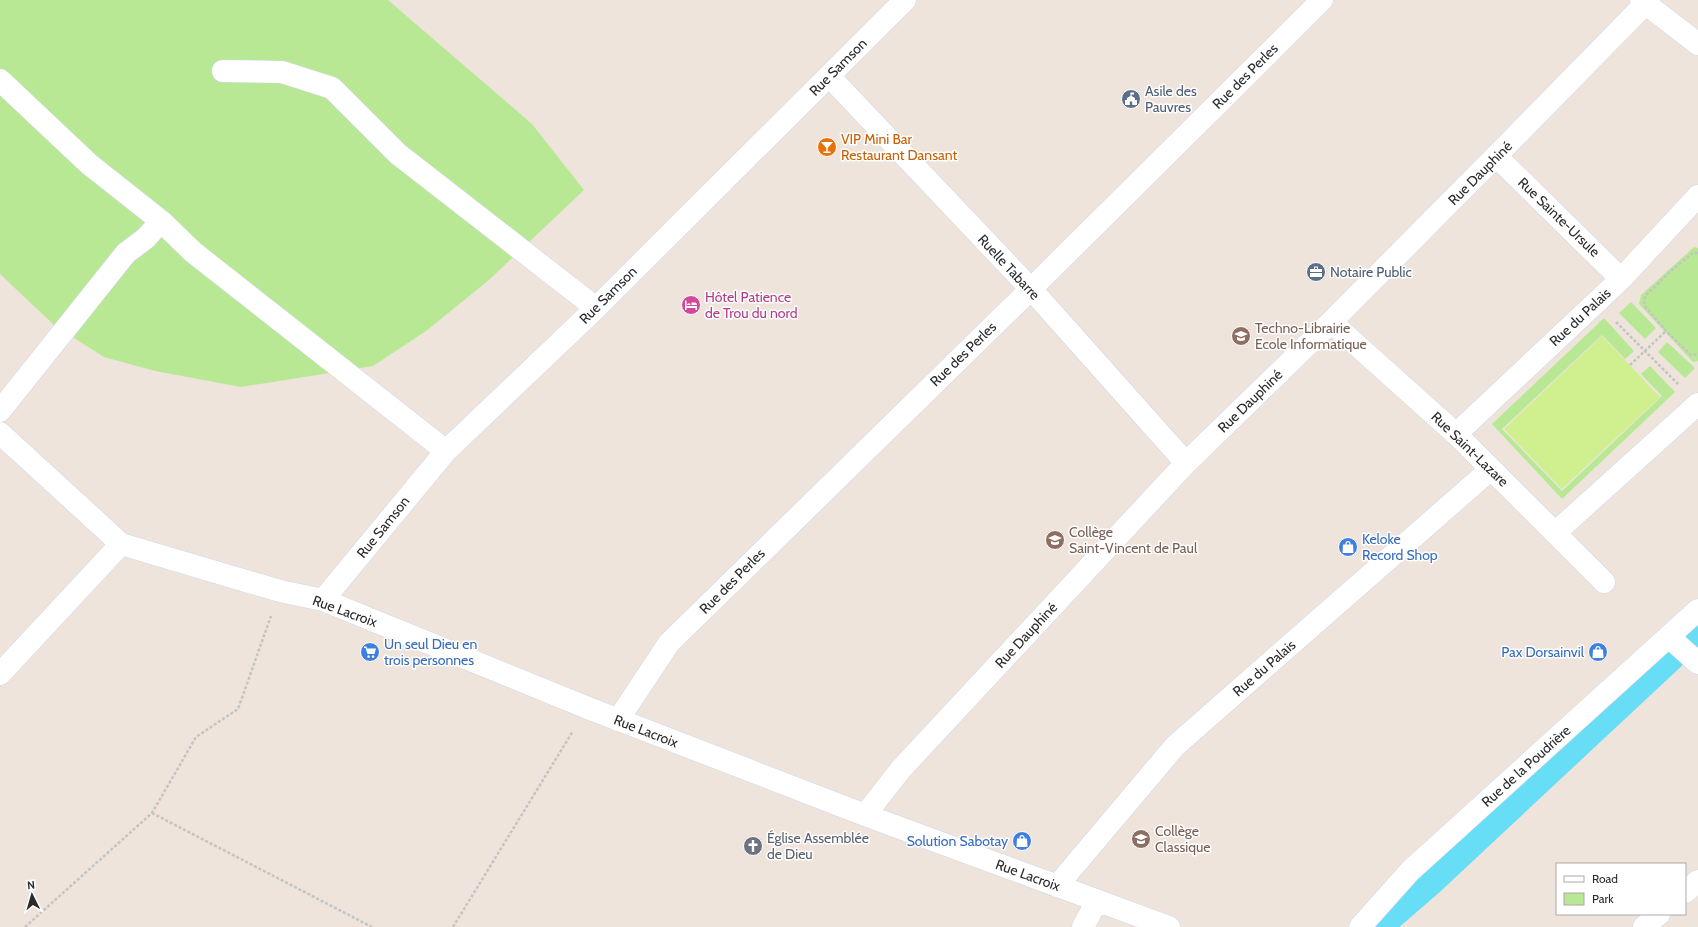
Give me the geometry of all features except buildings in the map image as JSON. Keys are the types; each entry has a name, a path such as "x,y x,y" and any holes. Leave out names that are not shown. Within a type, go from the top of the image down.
{"street":[{"name":"Rue Samson","path":"323,600 446,451 596,308 905,0"},
{"name":"Rue des Perles","path":"618,720 669,643 1031,289 1322,0"},
{"path":"1645,1 1698,44"},
{"name":"Rue Dauphiné","path":"865,815 901,769 1186,463 1331,322 1496,156 1645,1"},
{"path":"223,71 282,72 332,88 398,154 596,308"},
{"name":"Ruelle Tabarre","path":"828,76 1031,289 1186,463"},
{"path":"0,80 90,164 161,222 193,252 446,451"},
{"name":"Rue Sainte-Ursule","path":"1496,156 1621,279"},
{"name":"Rue du Palais","path":"1456,434 1621,279 1698,196"},
{"path":"0,411 126,253 146,238 161,222"},
{"name":"Rue Saint-Lazare","path":"1331,322 1456,434 1556,532 1604,582"},
{"path":"1556,532 1698,404"},
{"path":"0,433 121,544 0,674"},
{"name":"Rue du Palais","path":"1057,886 1175,746 1491,469"},
{"name":"Rue Lacroix","path":"121,544 280,591 323,600 618,720 865,815 1169,927"},
{"name":"Rue de la Poudrière","path":"1360,927 1410,871 1698,610"},
{"path":"1669,637 1698,663"},
{"path":"1686,891 1698,881"},
{"path":"1083,927 1098,901"},
{"path":"1644,927 1658,915"}],"path":[{"path":"1698,253 1693,253 1688,257 1645,296 1644,304 1666,331 1692,355 1698,354"},
{"path":"1598,300 1617,322 1682,388"},
{"path":"1630,366 1666,331"},
{"path":"25,927 152,813 196,737 238,709 280,591"},
{"path":"453,927 588,708"},
{"path":"152,813 372,927"}],"green space":[{"path":"0,0 388,0 532,124 584,190 489,280 426,331 373,366 241,387 155,371 104,357 55,326 0,274"},
{"path":"1694,247 1698,248 1698,361 1693,362 1639,304 1641,295"},
{"path":"1631,302 1656,328 1645,339 1619,313"},
{"path":"1604,318 1634,351 1625,359 1602,335 1502,429 1562,491 1662,396 1641,374 1650,366 1675,392 1562,499 1492,424"},
{"path":"1602,336 1660,397 1562,489 1504,429"},
{"path":"1667,342 1695,368 1685,378 1658,352"}],"waterway":[{"path":"1694,632 1698,628"},
{"path":"1375,927 1427,882 1670,655"}],"place":[{"name":"Asile des Pauvres","path":"1131,99"},
{"name":"VIP Mini Bar Restaurant Dansant","path":"827,147"},
{"name":"Notaire Public","path":"1316,272"},
{"name":"Hôtel Patience de Trou du nord","path":"691,305"},
{"name":"Techno-Librairie Ecole Informatique","path":"1241,336"},
{"name":"Collège Saint-Vincent de Paul","path":"1055,540"},
{"name":"Keloke Record Shop","path":"1348,547"},
{"name":"Un seul Dieu en trois personnes","path":"370,652"},
{"name":"Pax Dorsainvil","path":"1598,652"},
{"name":"Collège Classique","path":"1141,839"},
{"name":"Solution Sabotay","path":"1022,841"},
{"name":"Église Assemblée de Dieu","path":"753,846"}]}
